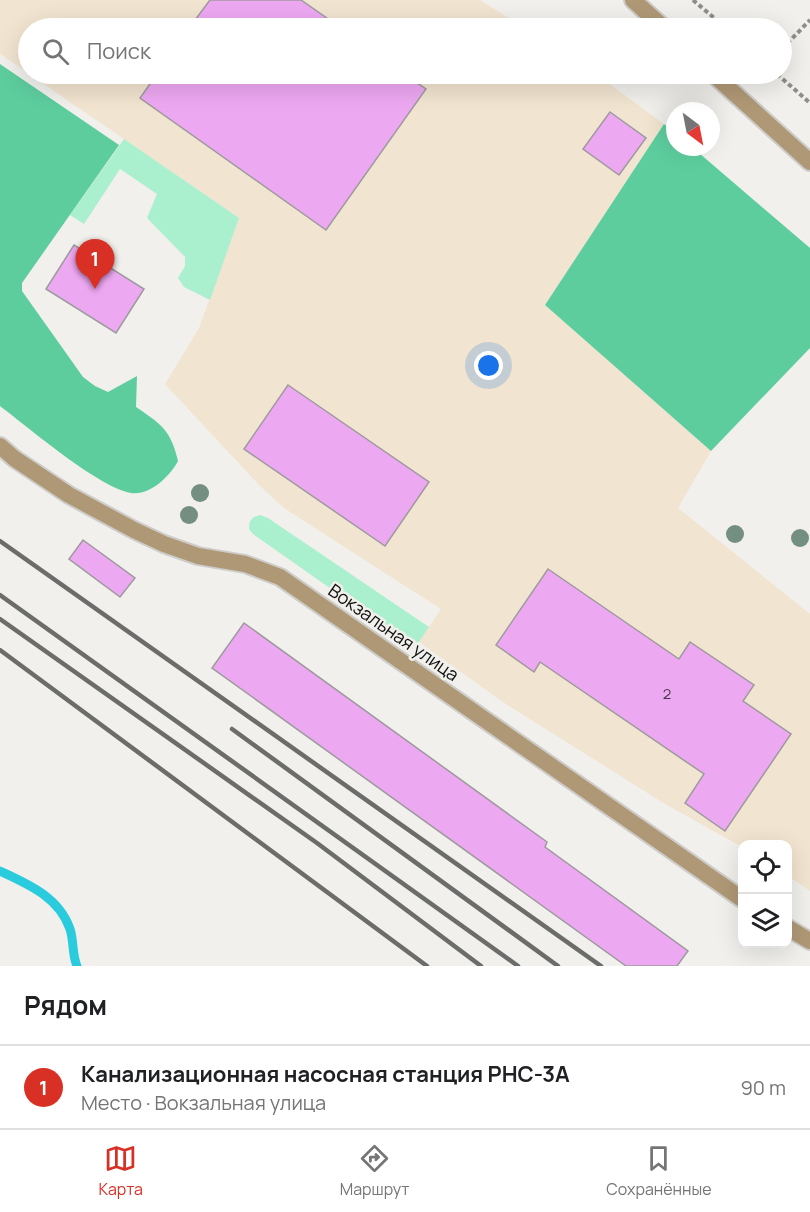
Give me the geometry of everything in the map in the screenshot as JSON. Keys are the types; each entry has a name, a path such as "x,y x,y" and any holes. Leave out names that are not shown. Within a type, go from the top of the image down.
{"street":[{"path":"633,0 653,18"},
{"path":"724,84 810,162"},
{"name":"Вокзальная улица","path":"0,446 15,459 69,495 134,530 198,556 245,564 280,577 738,896"},
{"path":"792,930 810,941"}],"path":[{"path":"693,0 714,18"},
{"path":"792,39 810,20"},
{"path":"788,84 810,103"}],"shaded area":[{"path":"0,0 480,0 509,18 18,18 18,66 0,54"},
{"path":"44,84 610,84 664,124 545,305 711,451 678,508 810,614 810,891 792,879 792,840 738,840 738,845 665,804 503,702 419,642 441,609 284,508 260,486 165,384 199,328 239,218"}],"green space":[{"path":"0,64 18,76 18,84 29,84 119,145 22,283 22,291 83,377 95,386 108,392 137,376 136,407 164,429 172,442 178,461 159,484 145,491 131,493 83,469 0,406"},
{"path":"664,124 666,126 666,156 703,156 810,248 810,348 711,451 545,305"},
{"path":"124,139 239,218 210,300 184,287 178,278 185,266 185,257 147,218 157,194 120,169 84,224 70,215"},
{"path":"260,515 268,518 429,627 419,642 408,643 253,534 249,529 250,521"}],"building":[{"path":"210,0 301,0 327,18 196,18"},
{"path":"150,84 419,84 426,89 326,230 140,98"},
{"path":"610,112 646,138 619,175 583,149"},
{"path":"74,245 144,289 116,333 46,289"},
{"path":"288,385 429,482 385,546 244,449"},
{"path":"83,540 135,578 120,597 69,559"},
{"path":"548,569 679,659 690,642 754,685 743,701 791,734 725,831 685,803 704,774 540,662 534,672 496,645"},
{"path":"244,623 547,842 545,847 688,951 677,966 626,966 212,668"}],"waterway":[{"path":"0,871 41,893 58,908 70,929 77,966"}],"railway":[{"path":"0,541 601,966"},
{"path":"0,595 518,966"},
{"path":"0,619 317,843 481,966"},
{"path":"0,650 427,966"},
{"path":"232,729 558,966"}],"place":[{"name":"Канализационная насосная станция РНС-3А","path":"95,289"}]}
